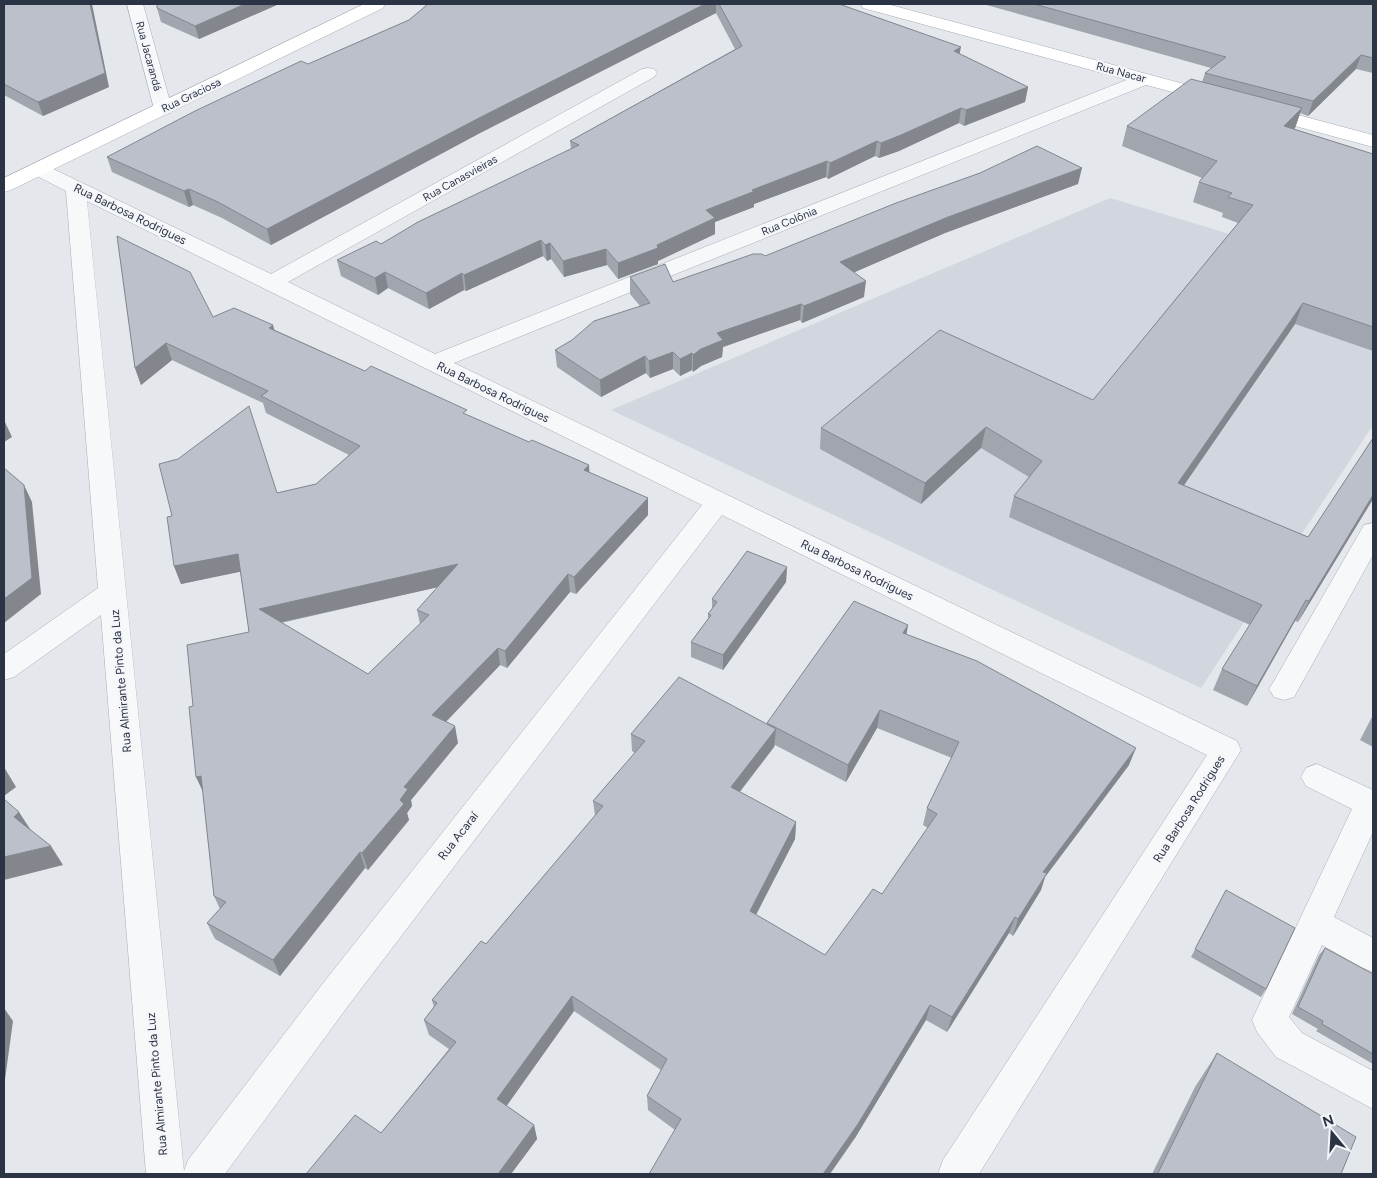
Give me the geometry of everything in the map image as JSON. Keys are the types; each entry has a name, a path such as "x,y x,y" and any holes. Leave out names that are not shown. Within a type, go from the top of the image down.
{"main road":[{"name":"Rua Graciosa","path":"4,186 377,4"},
{"name":"Rua Nacar","path":"869,4 1373,141"}],"street":[{"name":"Rua Jacarandá","path":"135,4 163,109"},
{"name":"Rua Canasvieiras","path":"271,283 648,73"},
{"name":"Rua Colônia","path":"434,363 1145,79"},
{"name":"Rua Barbosa Rodrigues","path":"38,169 1226,750 958,1174"},
{"name":"Rua Almirante Pinto da Luz","path":"76,188 165,1174"},
{"name":"Rua Acaraí","path":"202,1174 336,994 718,502"},
{"path":"1284,689 1373,532"},
{"path":"4,669 113,592"},
{"path":"1317,777 1372,804 1270,1020 1288,1045 1373,1091"},
{"path":"1315,924 1373,956"}],"shaded area":[{"path":"1110,198 1373,277 1373,425 1201,688 611,410"}],"building":[{"path":"4,4 90,4 105,73 38,102 4,84"},
{"path":"157,4 245,4 195,26 157,8"},
{"path":"428,4 705,4 479,118 267,229 218,202 189,189 184,191 107,157 195,111 301,61 308,64 409,20"},
{"path":"719,4 839,4 961,47 954,51 1028,87 966,110 961,108 881,143 877,141 830,163 827,161 752,190 755,191 706,210 715,218 657,245 658,248 618,263 606,249 563,261 550,243 545,245 541,240 464,275 462,273 426,293 385,272 375,278 337,260 376,241 381,244 418,222 579,145 570,141 742,46"},
{"path":"1034,4 1373,4 1373,58 1361,55 1313,101 1205,73 1226,57"},
{"path":"1191,79 1302,108 1284,126 1373,154 1373,327 1303,303 1178,483 1308,537 1373,438 1373,495 1309,601 1306,600 1257,686 1222,669 1262,605 1014,496 1042,461 986,427 925,483 821,428 940,330 1093,400 1253,205 1228,197 1232,193 1199,182 1217,161 1127,126"},
{"path":"1037,146 1082,168 948,217 840,262 866,281 804,306 801,304 717,333 723,340 701,349 693,355 692,353 680,359 673,352 649,361 645,356 600,380 555,350 572,340 594,321 650,303 630,277 665,264 673,282 753,254 765,256 896,203 980,173"},
{"path":"117,236 190,272 213,317 234,308 273,325 269,328 365,371 371,366 467,410 463,413 529,442 532,440 589,465 584,470 648,498 574,577 568,574 505,651 498,648 432,715 455,726 404,787 408,789 400,800 404,804 362,853 360,852 273,960 207,923 226,902 214,896 201,776 196,777 189,707 193,706 187,645 249,632 238,554 174,566 167,517 172,516 159,464 178,459 249,406 277,493 316,484 360,446 261,396 268,391 166,343 135,368","holes":["458,564 417,610 429,615 368,674 259,609"]},
{"path":"4,468 24,485 32,578 4,599"},
{"path":"747,551 787,567 723,655 691,642 711,615 708,614 717,602 712,599"},
{"path":"854,601 908,625 903,633 977,661 1136,748 1043,872 1047,873 1018,919 1015,917 952,1017 930,1005 858,1124 823,1174 649,1174 681,1119 647,1096 667,1059 572,996 497,1099 534,1125 498,1174 306,1174 355,1115 381,1133 456,1042 424,1020 437,1003 432,1000 481,941 486,944 603,806 593,801 645,741 631,734 679,677 776,729 731,787 796,822 750,911 825,955 873,889 882,894 937,814 927,808 959,742 880,710 848,765 767,723"},
{"path":"4,799 19,812 14,817 51,846 4,857"},
{"path":"1226,890 1295,928 1266,989 1195,949"},
{"path":"1325,948 1373,974 1373,1054 1322,1024 1323,1021 1298,1007"},
{"path":"1217,1053 1356,1137 1341,1174 1158,1173"}]}
